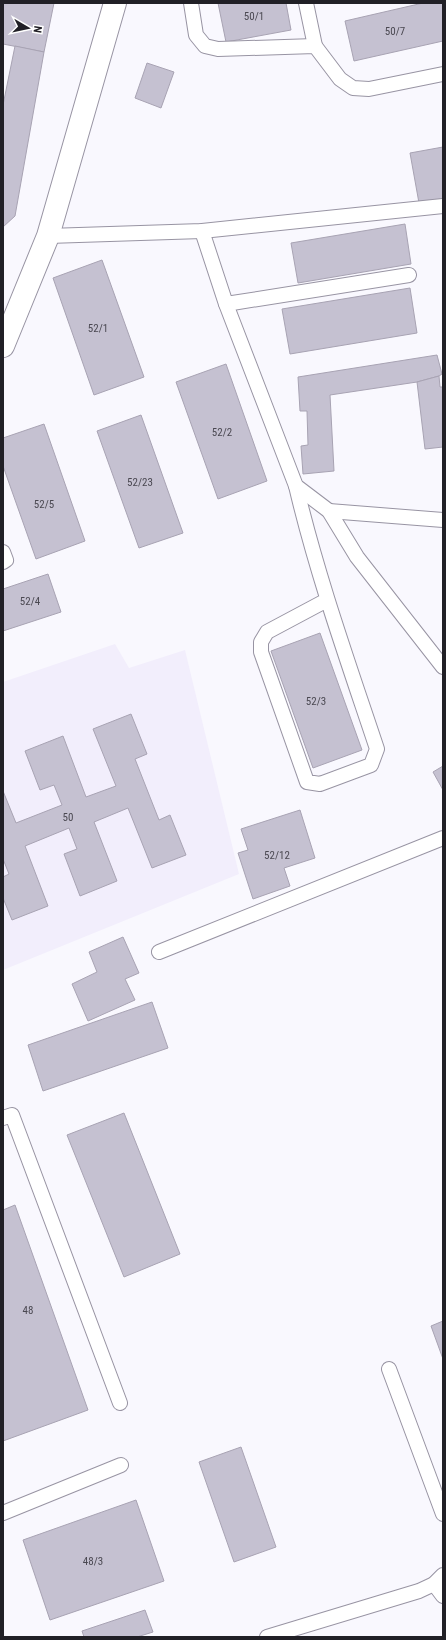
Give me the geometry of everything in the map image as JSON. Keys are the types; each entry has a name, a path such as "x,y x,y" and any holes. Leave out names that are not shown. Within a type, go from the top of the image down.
{"street":[{"path":"3,346 48,236 115,3"}],"lane":[{"path":"190,3 196,35 205,46 218,49 314,46"},
{"path":"306,3 314,46 340,79 352,88 369,89 443,74"},
{"path":"48,236 202,231 443,206"},
{"path":"202,231 226,304 296,486 310,545 377,749 371,765 320,784 307,782 261,652 261,642 267,632 327,600"},
{"path":"226,304 408,275"},
{"path":"296,486 329,511 357,557 443,667"},
{"path":"329,511 443,520"},
{"path":"3,552 6,560 3,562"},
{"path":"159,952 443,838"},
{"path":"3,1118 12,1115 120,1403"},
{"path":"389,1369 443,1514"},
{"path":"3,1512 121,1464"},
{"path":"267,1637 419,1591 438,1580 443,1596"}],"shaded area":[{"path":"115,644 129,668 185,650 239,874 3,970 3,682"}],"building":[{"path":"3,3 54,3 44,52 3,44"},
{"path":"218,3 286,3 291,30 226,42"},
{"path":"423,3 443,3 443,41 354,61 345,21"},
{"path":"15,46 44,52 15,216 3,227 3,105"},
{"path":"147,63 174,72 161,108 135,98"},
{"path":"443,147 443,199 419,203 410,153"},
{"path":"405,224 411,264 298,283 291,243"},
{"path":"102,260 144,377 94,395 53,278"},
{"path":"410,288 417,333 290,354 282,309"},
{"path":"437,355 442,374 439,376 417,382 330,395 334,471 303,474 301,446 308,445 307,411 300,411 298,377"},
{"path":"226,364 267,481 218,499 176,382"},
{"path":"439,376 440,387 443,387 443,447 425,449 417,382"},
{"path":"141,415 183,533 139,548 97,431"},
{"path":"44,424 85,541 36,559 3,466 3,438"},
{"path":"48,574 61,612 3,631 3,589"},
{"path":"320,633 362,750 313,768 271,651"},
{"path":"131,714 147,754 135,759 159,820 170,815 186,855 152,868 128,808 94,822 117,881 80,896 64,854 77,849 69,828 25,846 48,906 12,920 3,898 3,877 9,874 3,859 3,791 16,823 62,805 54,785 40,790 25,751 63,736 86,797 116,786 93,729"},
{"path":"443,766 443,790 433,772"},
{"path":"300,810 315,858 284,868 290,886 253,899 238,853 248,850 241,829"},
{"path":"123,937 139,973 125,979 135,1000 88,1021 72,984 97,972 89,952"},
{"path":"152,1002 168,1048 43,1091 28,1045"},
{"path":"124,1113 180,1254 124,1277 67,1135"},
{"path":"15,1205 88,1410 3,1441 3,1210"},
{"path":"443,1321 443,1359 431,1326"},
{"path":"241,1447 276,1547 234,1562 199,1462"},
{"path":"136,1500 164,1581 50,1620 23,1540"},
{"path":"145,1610 153,1632 137,1637 84,1637 82,1631"}]}
